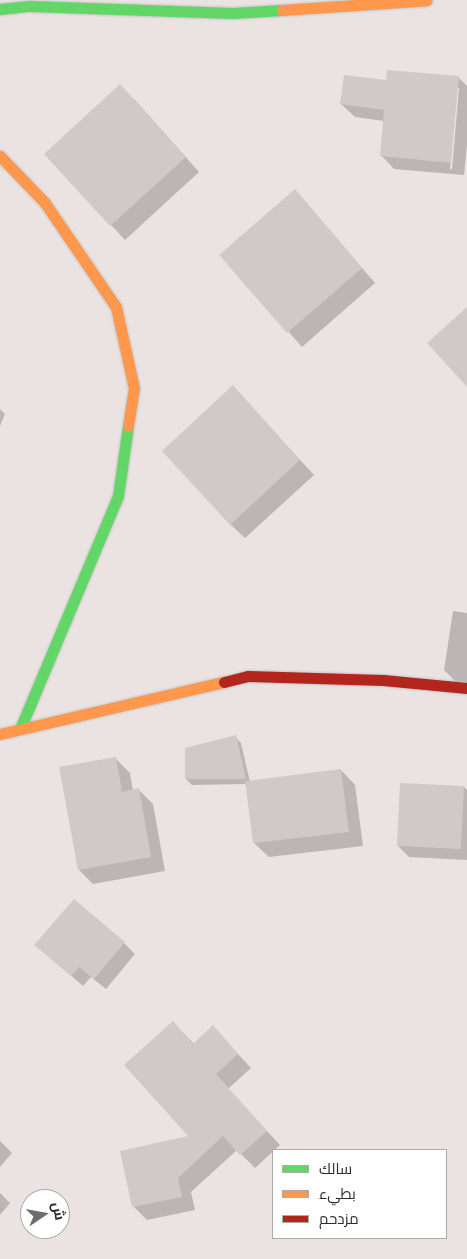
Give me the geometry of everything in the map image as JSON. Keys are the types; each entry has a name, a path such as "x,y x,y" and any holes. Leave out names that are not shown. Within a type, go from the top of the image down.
{"street":[{"path":"0,9 30,6 233,13 427,0"},
{"path":"0,156 45,203 116,306 134,388 118,496 20,729"},
{"path":"0,734 248,676 382,680 467,688"}],"building":[{"path":"387,70 459,76 451,163 380,156 384,110 340,104 344,75 386,80"},
{"path":"120,84 186,157 110,226 44,154"},
{"path":"295,189 362,268 287,333 219,255"},
{"path":"467,307 467,387 427,343"},
{"path":"233,385 300,460 230,525 162,451"},
{"path":"236,735 246,779 185,779 185,748"},
{"path":"116,757 122,792 139,788 151,857 78,870 59,767"},
{"path":"341,769 349,832 253,843 245,781"},
{"path":"400,783 464,786 461,849 397,846"},
{"path":"74,899 125,942 94,979 79,967 71,976 34,945"},
{"path":"173,1021 193,1044 213,1025 238,1054 216,1074 267,1131 240,1155 223,1136 178,1178 182,1197 132,1207 120,1151 188,1136 124,1065"}],"traffic: fast":[{"path":"0,9 30,6 233,13 282,10"},
{"path":"20,729 118,496 128,426"}],"traffic: slow":[{"path":"282,10 427,0"},
{"path":"0,156 45,203 116,307 134,388 128,426"},
{"path":"0,734 224,682"}],"traffic: jam":[{"path":"224,682 248,676 383,680 467,688"}]}
